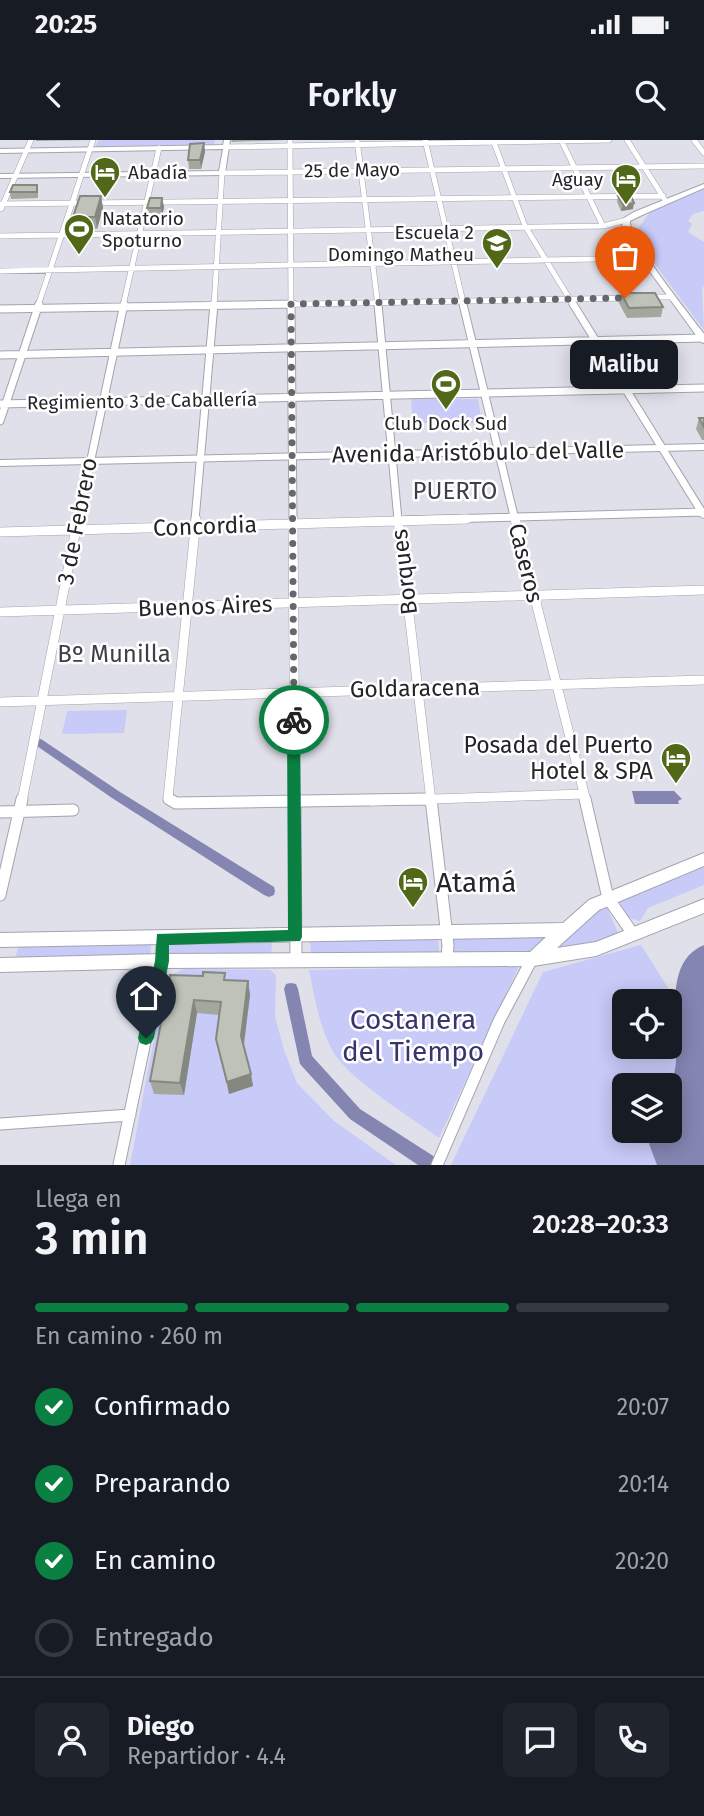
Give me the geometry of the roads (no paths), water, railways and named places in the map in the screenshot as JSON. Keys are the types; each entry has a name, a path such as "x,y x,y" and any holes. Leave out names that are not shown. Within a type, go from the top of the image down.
{"main road":[{"path":"704,186 664,199 627,220 627,231 644,258 704,339"},
{"name":"Avenida Aristóbulo del Valle","path":"0,463 704,447"},
{"path":"533,959 564,930 608,898 704,859"},
{"path":"0,966 162,961 533,959 596,949 704,906"},
{"path":"0,940 295,937 564,930"}],"street":[{"path":"31,140 1,206 589,197 664,199"},
{"path":"0,421 3,404 93,140"},
{"path":"562,140 603,226"},
{"path":"0,150 211,147 224,142 609,140"},
{"path":"627,140 664,199"},
{"path":"694,140 704,153"},
{"path":"493,141 525,226 703,514"},
{"path":"224,142 220,232 202,458 168,798 176,803 294,803 584,794"},
{"name":"Borques","path":"358,142 383,346 398,521 447,934 447,958"},
{"name":"Caseros","path":"425,142 498,453 608,898 633,934"},
{"path":"290,143 296,961"},
{"name":"3 de Febrero","path":"0,895 20,811 89,461 159,148"},
{"name":"25 de Mayo","path":"0,176 704,166"},
{"path":"0,236 603,226 627,220"},
{"path":"0,271 644,258"},
{"path":"0,309 672,297"},
{"path":"0,355 704,339"},
{"name":"Regimiento 3 de Caballería","path":"3,404 704,388"},
{"name":"Concordia","path":"0,532 703,514"},
{"name":"Buenos Aires","path":"0,612 704,590"},
{"name":"Goldaracena","path":"0,702 704,680"},
{"path":"0,812 73,810"},
{"path":"119,1165 162,961 162,938"},
{"path":"437,1165 499,1021 533,959"},
{"path":"0,1124 130,1115"}],"waterway":[{"path":"41,743 116,795 269,891"},
{"path":"291,989 305,1059 355,1114 432,1165"}],"place":[{"name":"Abadía","path":"105,199"},
{"name":"Aguay","path":"626,206"},
{"name":"Natatorio Spoturno","path":"79,256"},
{"name":"Escuela 2 Domingo Matheu","path":"497,270"},
{"name":"Malibu","path":"625,298"},
{"name":"Club Dock Sud","path":"446,411"},
{"name":"Posada del Puerto Hotel & SPA","path":"676,785"},
{"name":"Atamá","path":"413,909"}],"district":[{"name":"PUERTO","path":"455,491"},
{"name":"Bº Munilla","path":"114,654"}],"park label":[{"name":"Costanera del Tiempo","path":"413,1035"}]}
